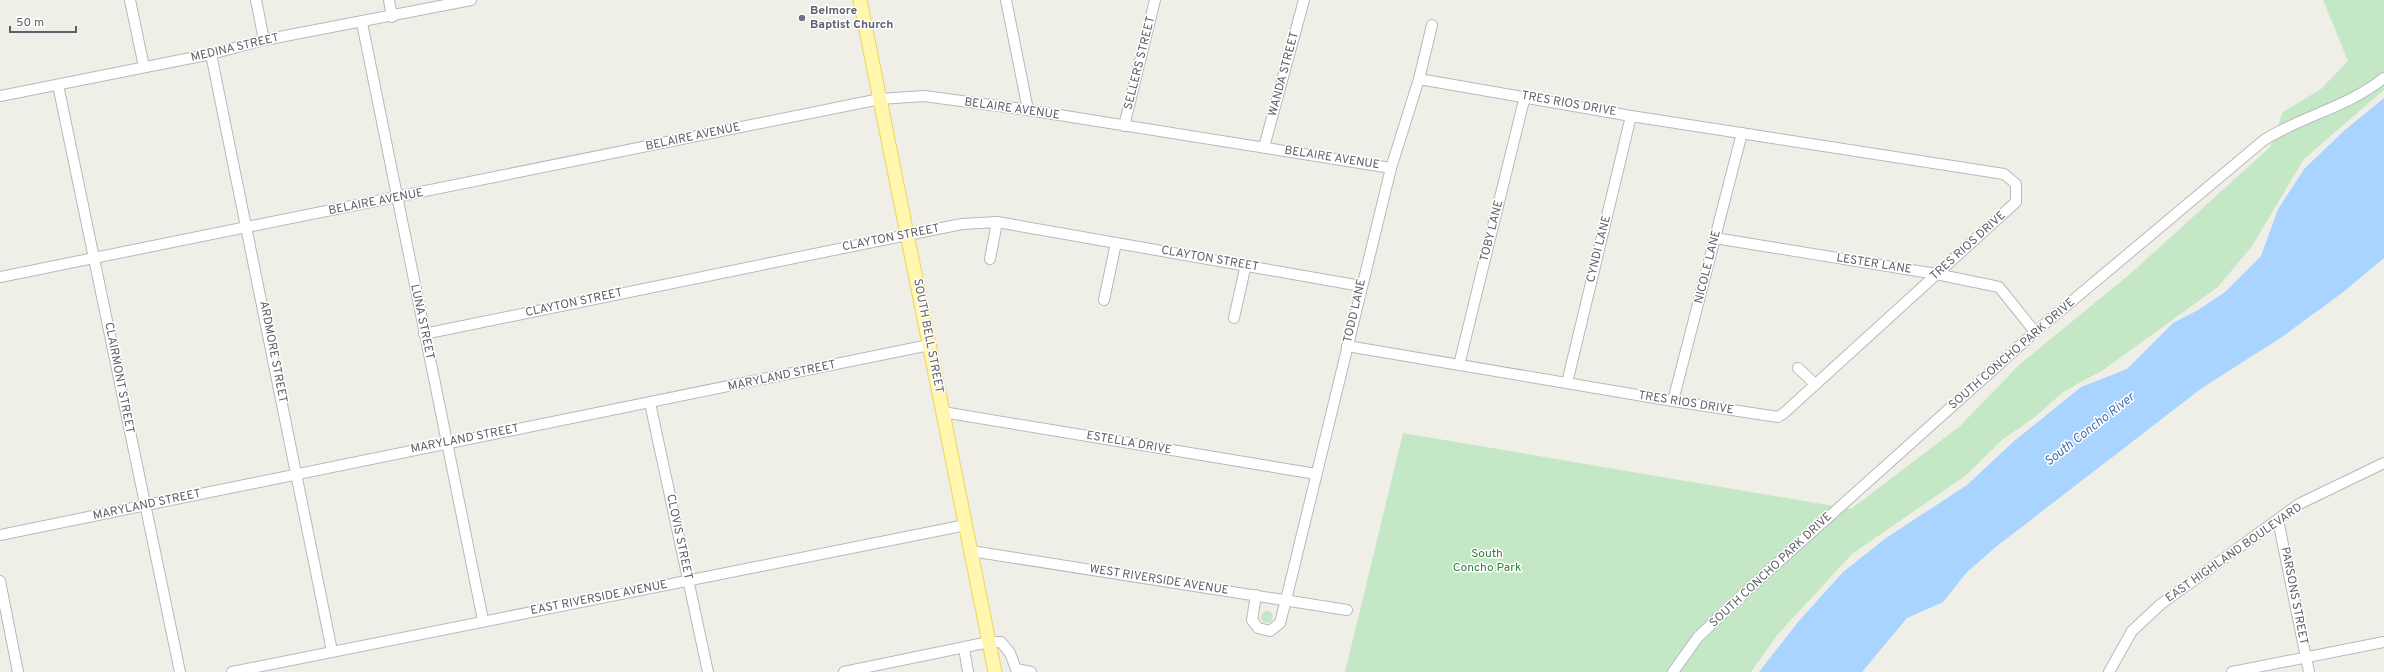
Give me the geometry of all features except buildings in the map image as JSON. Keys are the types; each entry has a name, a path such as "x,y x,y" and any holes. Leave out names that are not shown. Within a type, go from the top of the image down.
{"main road":[{"name":"SOUTH BELL STREET","path":"860,0 995,672"}],"street":[{"path":"130,0 144,67"},
{"path":"256,0 264,40"},
{"path":"389,0 392,16"},
{"name":"MEDINA STREET","path":"0,96 211,54 264,40 362,23 471,0"},
{"path":"1006,0 1028,110"},
{"name":"SELLERS STREET","path":"1124,126 1155,0"},
{"name":"WANDA STREET","path":"1264,147 1304,0"},
{"name":"LUNA STREET","path":"362,23 483,620"},
{"name":"TODD LANE","path":"1256,595 1252,620 1258,628 1270,631 1280,624 1361,286 1391,168 1419,79 1432,25"},
{"name":"ARDMORE STREET","path":"211,54 332,650"},
{"name":"SOUTH CONCHO PARK DRIVE","path":"1673,672 1698,637 1755,584 2035,332 2264,140 2283,128 2358,96 2384,78"},
{"name":"TRES RIOS DRIVE","path":"1347,346 1673,401 1778,416 2016,202 2016,184 2004,174 1631,116 1525,96 1419,79"},
{"name":"CLAIRMONT STREET","path":"58,85 95,257 180,672"},
{"name":"BELAIRE AVENUE","path":"0,277 397,198 880,99 924,96 1028,110 1391,168"},
{"name":"TOBY LANE","path":"1459,365 1525,96"},
{"name":"CYNDI LANE","path":"1567,383 1631,116"},
{"name":"NICOLE LANE","path":"1673,401 1742,133"},
{"path":"990,259 997,222"},
{"name":"CLAYTON STREET","path":"424,334 962,224 997,222 1246,264 1361,286"},
{"name":"LESTER LANE","path":"1715,238 1936,274 1999,287 2035,332"},
{"path":"1104,300 1116,243"},
{"path":"1234,318 1246,264"},
{"name":"MARYLAND STREET","path":"0,535 448,442 650,403 929,345"},
{"path":"1798,368 1815,384"},
{"name":"CLOVIS STREET","path":"650,403 708,672"},
{"name":"ESTELLA DRIVE","path":"943,412 1316,474"},
{"name":"EAST HIGHLAND BOULEVARD","path":"2109,672 2132,631 2161,604 2299,504 2384,463"},
{"name":"PARSONS STREET","path":"2278,520 2309,672"},
{"name":"EAST RIVERSIDE AVENUE","path":"232,672 332,650 966,525"},
{"name":"WEST RIVERSIDE AVENUE","path":"971,551 1347,610"},
{"path":"0,581 18,672"},
{"path":"844,672 989,642 1001,642 1010,653 1017,670 1031,672"},
{"path":"2232,672 2384,642"},
{"path":"964,648 968,672"}],"green space":[{"name":"South Concho Park","path":"2323,0 2384,0 2384,90 2304,159 2252,246 2218,287 2103,370 2063,392 2035,417 2002,440 1965,476 1852,554 1778,634 1751,672 1345,672 1403,433 1851,509 1960,426 2020,364 2130,274 2270,147 2283,112 2321,89 2348,61"},
{"path":"1265,611 1269,611 1273,617 1269,623 1265,623 1261,619 1261,615"}],"water":[{"name":"South Concho River","path":"2384,98 2384,258 2342,293 2282,337 2202,388 1997,546 1967,572 1943,602 1907,618 1862,672 1759,672 1798,622 1843,572 1886,538 1967,485 2013,442 2081,387 2127,369 2173,323 2198,310 2225,292 2261,256 2278,209 2305,168 2346,129"}],"place":[{"name":"Belmore Baptist Church","path":"802,18"}]}
